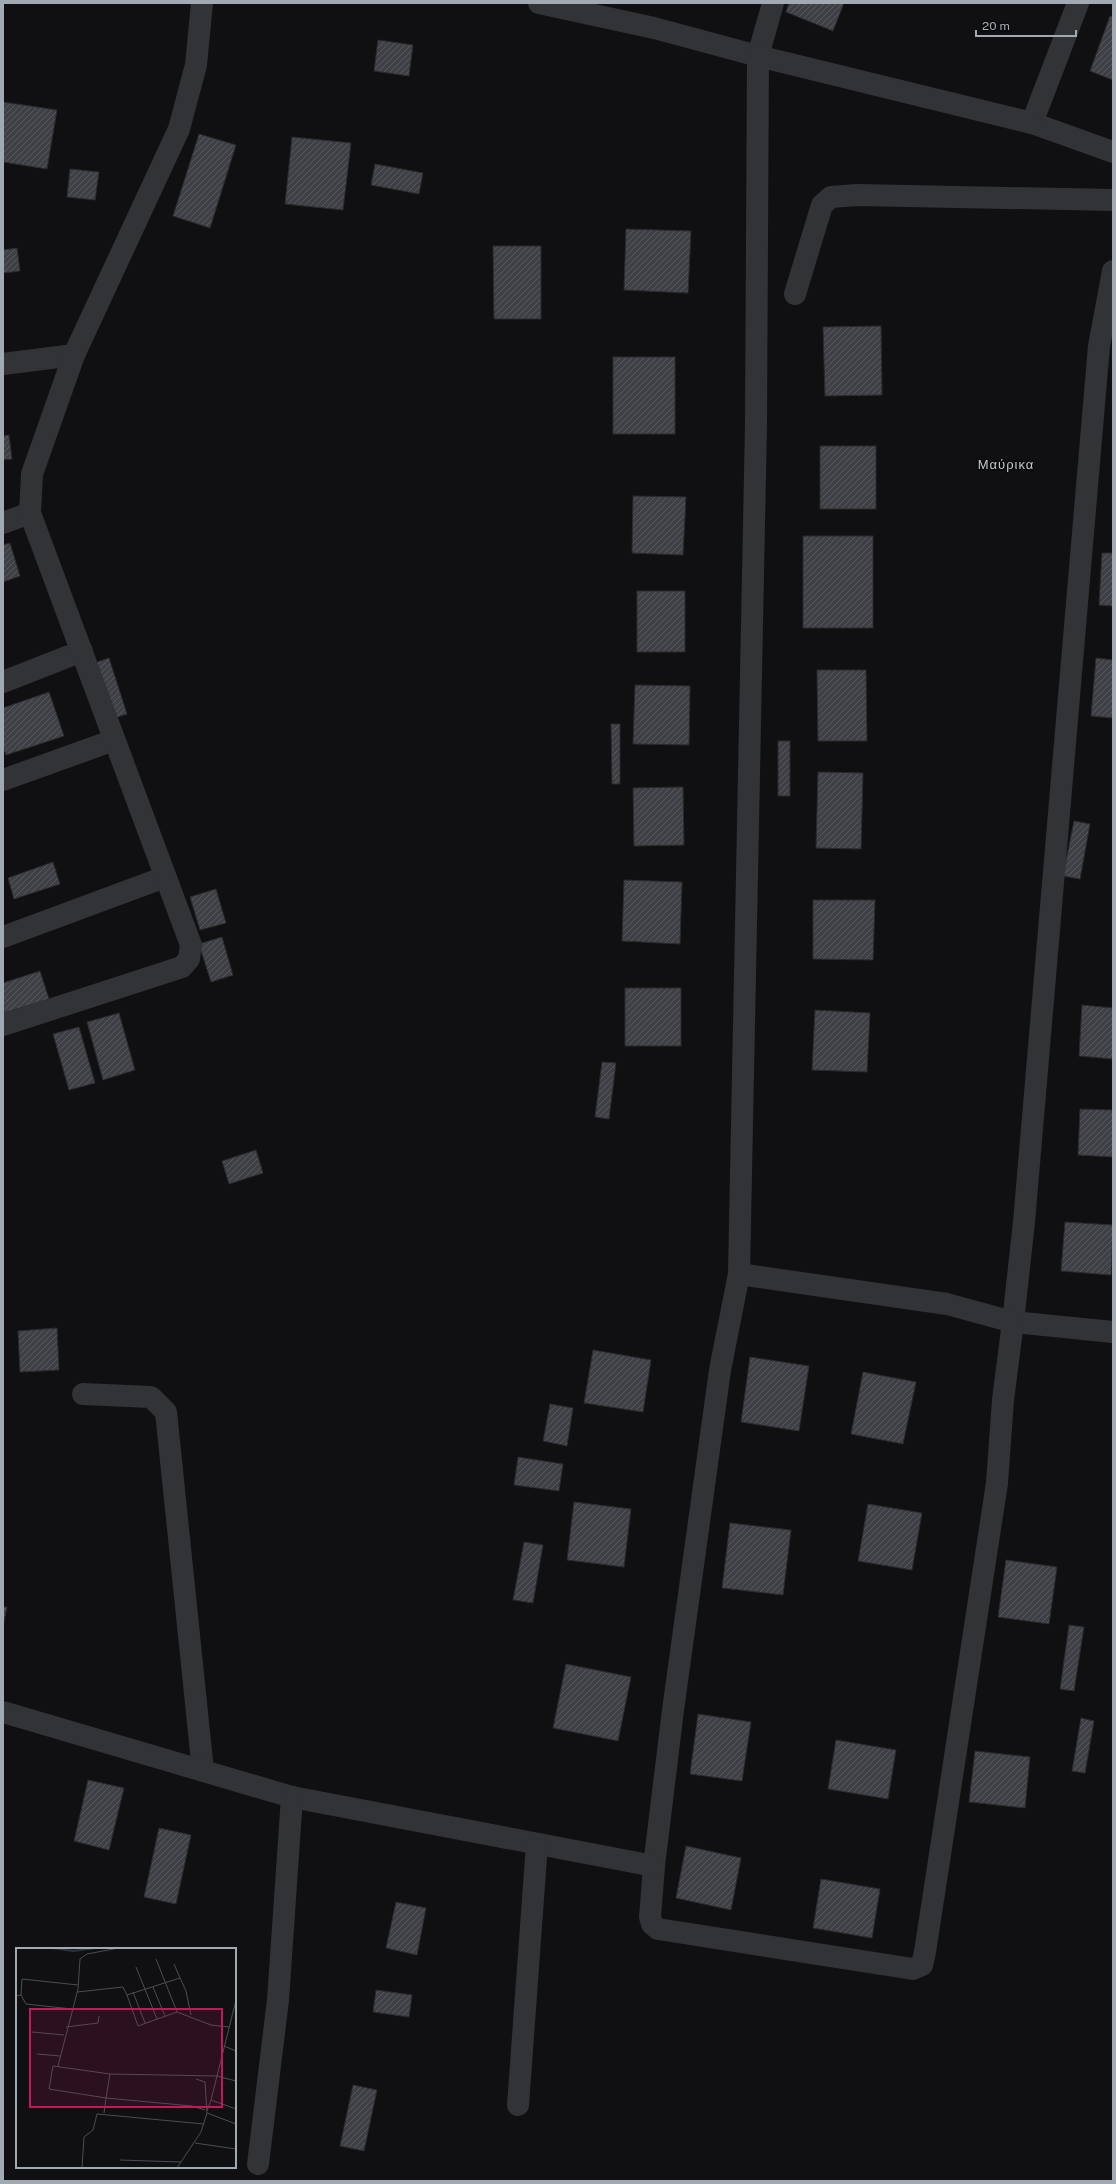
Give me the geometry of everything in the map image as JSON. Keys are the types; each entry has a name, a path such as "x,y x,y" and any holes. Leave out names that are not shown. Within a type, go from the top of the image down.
{"street":[{"path":"3,1025 182,967 189,959 190,945 30,513 32,474 74,355 179,129 196,65 202,3"},
{"path":"539,3 654,28 758,56 1032,123 1113,152"},
{"path":"773,3 758,56 756,424 739,1274 720,1370 654,1866 650,1917 652,1924 658,1930 914,1969 922,1965 997,1483 1003,1400 1024,1214 1099,346 1113,271"},
{"path":"1032,123 1078,3"},
{"path":"795,294 822,205 831,197 857,195 1113,200"},
{"path":"3,364 74,355"},
{"path":"3,523 30,513"},
{"path":"3,682 82,651"},
{"path":"3,780 114,740"},
{"path":"3,937 165,877"},
{"path":"739,1274 947,1304 1013,1322 1113,1332"},
{"path":"83,1394 151,1397 166,1412 203,1771"},
{"path":"3,1712 292,1798 654,1866"},
{"path":"258,2164 278,2000 292,1798"},
{"path":"518,2105 537,1844"}],"building":[{"path":"789,3 844,3 833,31 786,12"},
{"path":"1110,16 1113,17 1113,80 1090,71"},
{"path":"378,40 413,45 409,76 374,71"},
{"path":"3,102 57,110 47,169 3,162"},
{"path":"199,134 236,145 210,228 173,216"},
{"path":"292,137 351,143 343,210 285,204"},
{"path":"375,164 423,173 419,194 371,185"},
{"path":"70,169 99,172 95,200 67,197"},
{"path":"626,229 691,231 688,293 624,290"},
{"path":"493,246 541,246 541,319 494,319"},
{"path":"17,248 20,271 3,273 3,250"},
{"path":"881,326 882,395 825,396 823,327"},
{"path":"613,357 675,357 675,434 613,434"},
{"path":"9,435 12,459 3,460 3,436"},
{"path":"820,446 876,446 876,509 820,509"},
{"path":"633,496 686,497 683,555 632,553"},
{"path":"803,536 873,536 873,628 803,628"},
{"path":"10,543 20,576 3,582 3,545"},
{"path":"1102,553 1113,553 1113,606 1099,605"},
{"path":"637,591 685,591 685,652 637,652"},
{"path":"109,658 127,714 108,720 89,665"},
{"path":"1096,658 1113,660 1113,718 1091,716"},
{"path":"817,670 866,670 867,741 818,741"},
{"path":"635,685 690,686 689,745 633,744"},
{"path":"49,692 64,736 6,755 3,747 3,708"},
{"path":"611,724 620,724 620,784 612,784"},
{"path":"778,741 790,741 790,796 778,796"},
{"path":"818,772 863,773 861,849 816,848"},
{"path":"683,787 684,845 634,846 633,788"},
{"path":"1074,821 1090,824 1080,879 1063,876"},
{"path":"53,862 60,884 14,899 8,878"},
{"path":"624,880 682,882 680,944 622,941"},
{"path":"216,889 226,923 200,930 190,897"},
{"path":"813,900 875,900 873,960 813,959"},
{"path":"222,937 233,975 211,982 199,944"},
{"path":"40,971 49,999 4,1013 3,983"},
{"path":"625,988 681,988 681,1046 625,1046"},
{"path":"1082,1005 1113,1008 1113,1059 1079,1056"},
{"path":"815,1010 870,1013 867,1072 812,1070"},
{"path":"119,1013 135,1070 103,1080 87,1022"},
{"path":"79,1027 95,1083 69,1090 53,1034"},
{"path":"602,1062 616,1063 609,1119 595,1117"},
{"path":"1080,1109 1113,1110 1113,1157 1078,1155"},
{"path":"256,1150 263,1173 229,1184 222,1161"},
{"path":"1065,1222 1113,1225 1111,1275 1061,1271"},
{"path":"57,1328 59,1370 20,1372 18,1331"},
{"path":"593,1350 651,1360 643,1412 584,1403"},
{"path":"750,1357 809,1366 799,1431 741,1422"},
{"path":"863,1372 916,1382 903,1444 851,1434"},
{"path":"550,1404 573,1408 567,1446 543,1441"},
{"path":"518,1457 563,1464 559,1491 514,1485"},
{"path":"574,1502 631,1509 624,1567 567,1560"},
{"path":"868,1504 922,1513 912,1570 858,1561"},
{"path":"730,1523 791,1530 783,1595 722,1588"},
{"path":"524,1542 543,1545 533,1603 513,1600"},
{"path":"1006,1560 1057,1567 1049,1624 998,1617"},
{"path":"3,1607 7,1607 3,1626"},
{"path":"1069,1625 1084,1627 1074,1691 1060,1689"},
{"path":"566,1664 631,1677 618,1741 553,1728"},
{"path":"698,1714 751,1722 742,1781 690,1774"},
{"path":"1081,1718 1094,1721 1085,1773 1072,1771"},
{"path":"836,1740 896,1750 888,1799 828,1789"},
{"path":"975,1751 1030,1757 1025,1808 969,1802"},
{"path":"88,1780 124,1788 109,1850 74,1841"},
{"path":"159,1828 191,1835 176,1904 144,1897"},
{"path":"686,1846 741,1858 731,1910 676,1898"},
{"path":"821,1879 880,1889 872,1938 813,1928"},
{"path":"396,1902 426,1908 417,1955 386,1948"},
{"path":"376,1990 412,1995 409,2017 373,2012"},
{"path":"353,2085 377,2090 364,2151 340,2146"}],"district":[{"name":"Μαύρικα","path":"1006,464"}]}
